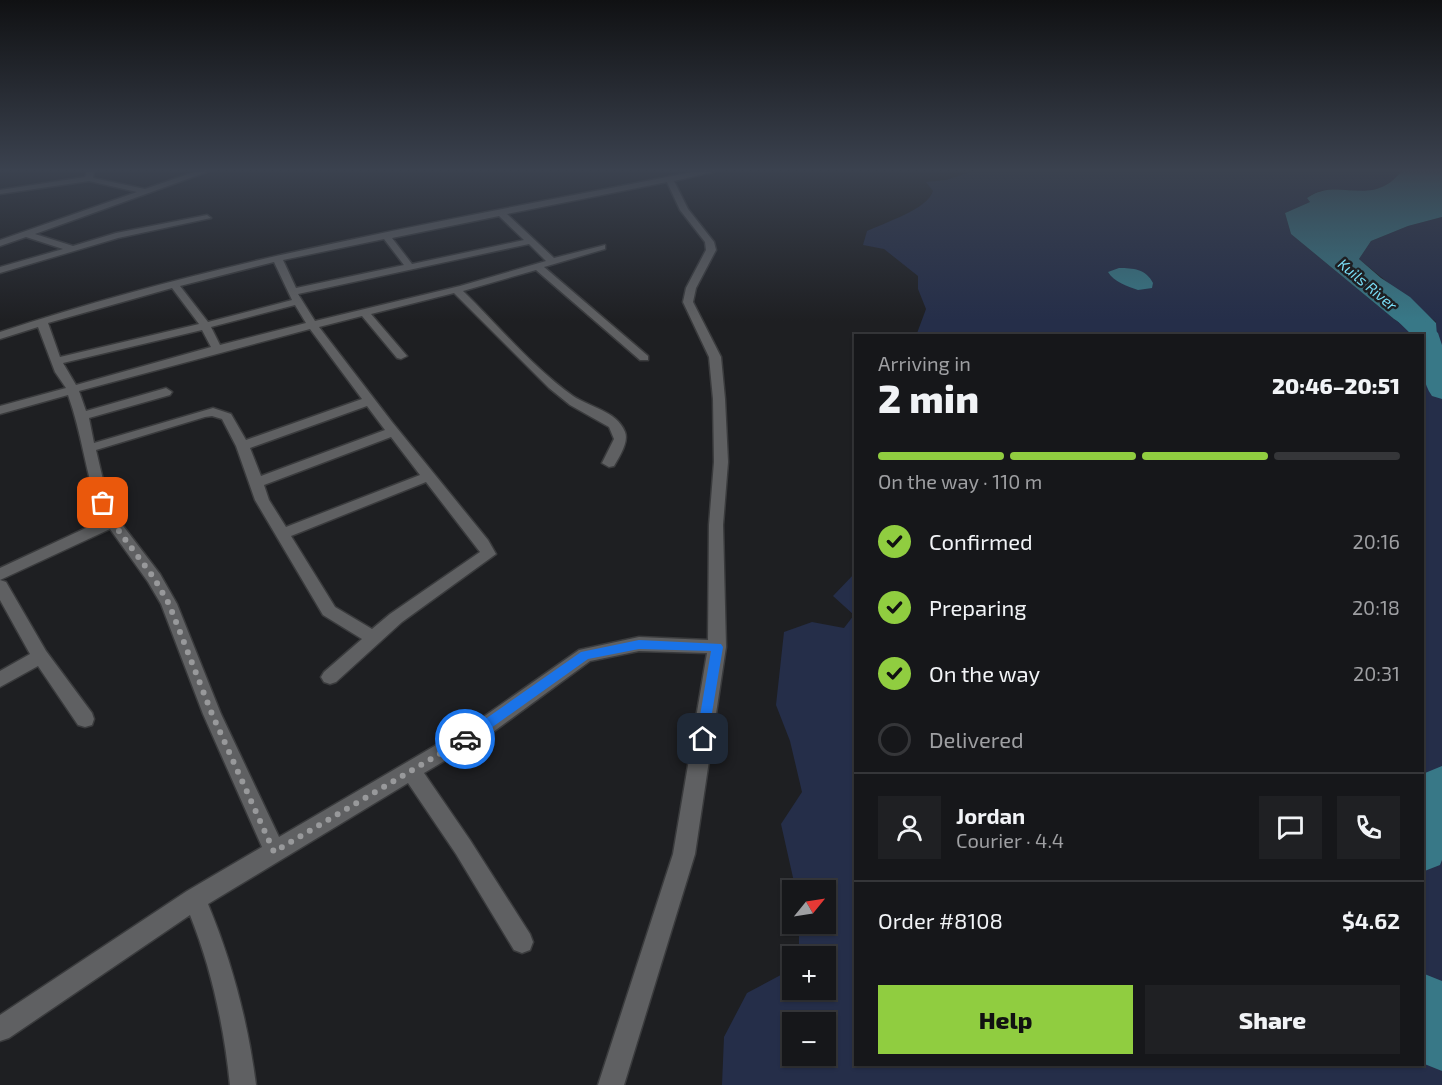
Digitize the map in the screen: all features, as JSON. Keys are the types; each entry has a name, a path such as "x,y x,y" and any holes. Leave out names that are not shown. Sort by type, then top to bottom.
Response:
{"street":[{"path":"0,243 68,220"},
{"path":"0,270 127,233 198,220"},
{"path":"0,336 42,322 278,257 464,220"},
{"path":"508,220 552,261"},
{"path":"611,1085 684,854 717,647 716,525 721,462 715,357 688,302 691,288 711,250 709,242 692,220"},
{"path":"27,234 71,248"},
{"path":"386,236 410,267"},
{"path":"57,361 139,343 295,296 410,267 531,241"},
{"path":"0,410 217,349 456,290 602,247"},
{"path":"278,257 311,325 427,477 483,544 488,554 396,618 372,637 330,677"},
{"path":"537,266 577,298 644,358"},
{"path":"174,285 204,324 217,349"},
{"path":"456,290 568,398 605,418 616,428 620,439 609,463"},
{"path":"364,312 400,356"},
{"path":"42,322 82,416 97,484 112,522 154,578 169,604 212,714 274,852"},
{"path":"82,416 166,392"},
{"path":"243,446 369,401"},
{"path":"90,448 213,412 227,417 243,446 262,500 329,611 372,637"},
{"path":"256,483 392,432"},
{"path":"283,534 427,477"},
{"path":"0,574 112,522"},
{"path":"0,586 40,656 85,718"},
{"path":"0,1029 195,899 486,726 585,655 639,644 717,647"},
{"path":"0,680 40,656"},
{"path":"412,772 463,847 522,942"},
{"path":"195,899 212,939 225,982 241,1062 243,1085"}],"shaded area":[{"path":"895,220 1287,220 1291,234 1394,319 1417,334 917,334 926,309 918,289 918,276 884,249 863,245 867,231"},
{"path":"1432,220 1442,220 1442,1085 722,1085 724,1037 747,993 782,974 782,1000 836,1000 836,946 799,946 799,934 836,934 836,880 794,880 781,824 802,792 790,741 776,705 784,632 812,622 844,628 854,615 854,1066 1424,1066 1424,335 1436,336 1436,322 1359,259 1371,241 1408,226"},
{"path":"854,574 854,615 833,596"}],"water":[{"path":"1287,220 1432,220 1408,226 1371,241 1359,259 1381,278 1410,297 1436,323 1437,336 1417,334 1394,319 1291,234"},
{"path":"1119,268 1143,272 1153,283 1152,288 1138,290 1117,281 1108,272"}],"waterway":[{"name":"Kuils River","path":"1391,303 1425,333 1442,390"},
{"name":"Kuils River","path":"1424,842 1442,788"},
{"name":"Kuils River","path":"1424,1006 1442,1041"}],"way so far":[{"path":"103,503 110,519 154,578 169,604 212,714 274,852 465,739"}],"route":[{"path":"465,739 585,655 639,644 717,647 703,739"}]}
